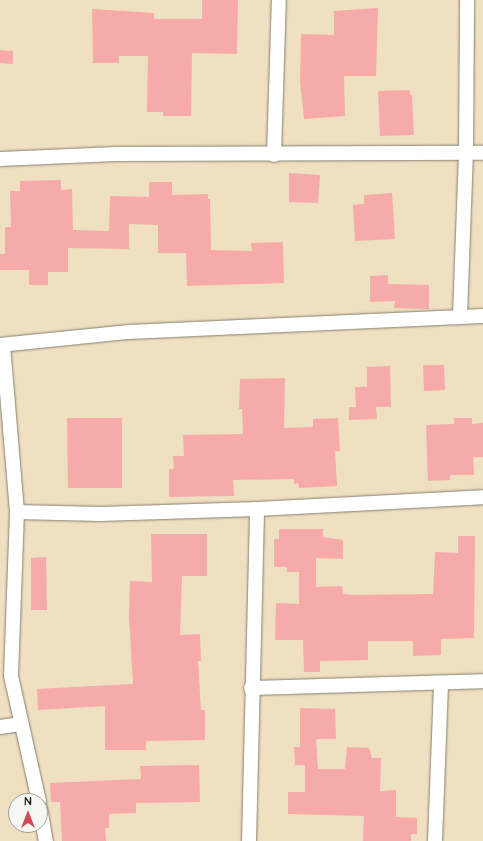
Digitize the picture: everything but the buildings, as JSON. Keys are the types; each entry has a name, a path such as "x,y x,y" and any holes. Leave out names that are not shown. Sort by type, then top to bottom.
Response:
{"street":[{"path":"274,155 278,0"},
{"path":"460,316 466,153 467,0"},
{"path":"0,159 116,154 274,155 483,153"},
{"path":"37,793 11,676 17,512 2,345 130,332 483,316"},
{"path":"17,512 100,514 257,510 483,497"},
{"path":"249,841 251,688 257,510"},
{"path":"251,688 483,681"},
{"path":"435,841 441,683"},
{"path":"0,727 22,724"}]}
